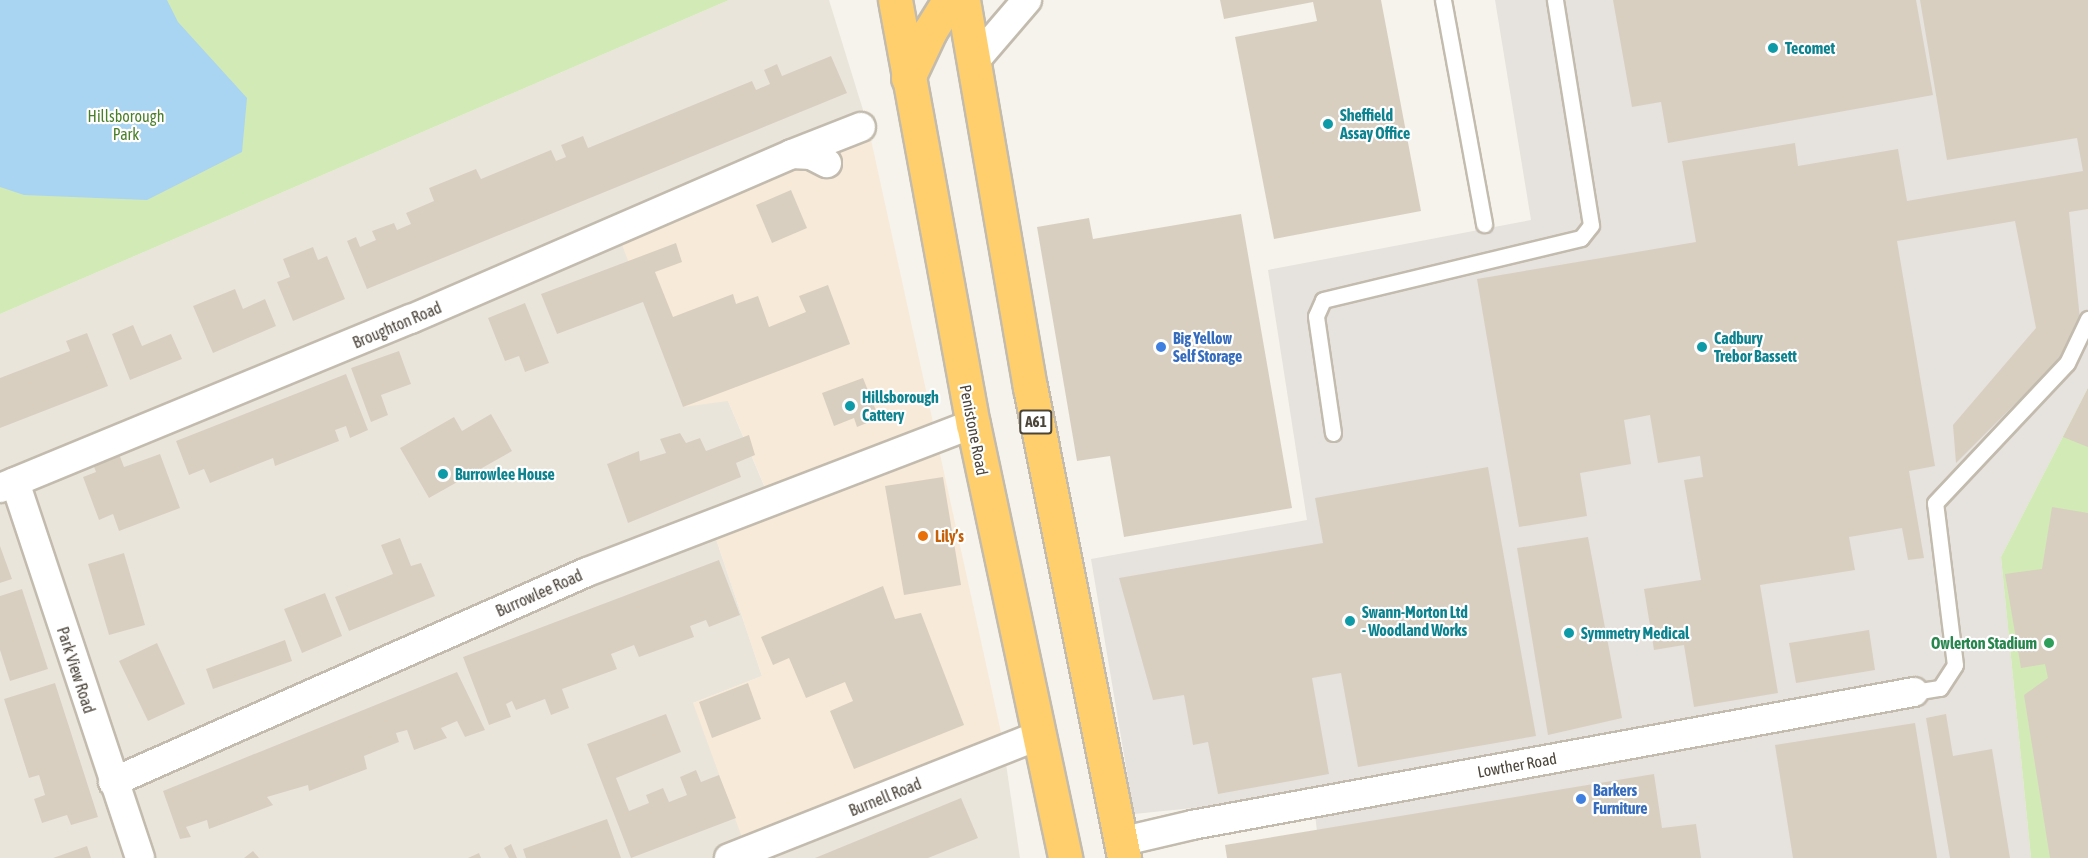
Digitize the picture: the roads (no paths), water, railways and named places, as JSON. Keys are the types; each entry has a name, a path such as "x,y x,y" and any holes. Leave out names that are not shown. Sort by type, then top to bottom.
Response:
{"highway":[{"name":"Penistone Road","path":"895,0 973,424 1015,635 1040,735 1065,858"},
{"path":"908,78 930,31 949,0"},
{"name":"A61","path":"963,0 1030,387 1094,694 1122,850"}],"street":[{"path":"973,63 1027,0"},
{"name":"Broughton Road","path":"8,485 411,320 792,154 861,127"},
{"path":"792,154 811,155 827,163"},
{"name":"Burrowlee Road","path":"113,782 587,572 973,424"},
{"name":"Park View Road","path":"8,485 140,858"},
{"name":"Lowther Road","path":"1122,850 1192,825 1914,692"},
{"name":"Burnell Road","path":"729,858 1040,735"}],"lane":[{"path":"1443,0 1484,224"},
{"path":"1333,433 1316,316 1323,300 1581,238 1591,225 1555,0"},
{"path":"1914,692 1940,688 1955,665 1935,503 2067,363 2088,319"}],"water":[{"path":"0,0 167,0 178,22 247,98 242,152 147,200 24,195 0,187"}],"place":[{"name":"Tecomet","path":"1773,48"},
{"name":"Sheffield Assay Office","path":"1328,124"},
{"name":"Big Yellow Self Storage","path":"1161,347"},
{"name":"Cadbury Trebor Bassett","path":"1702,347"},
{"name":"Hillsborough Cattery","path":"850,406"},
{"name":"Burrowlee House","path":"443,474"},
{"name":"Lily’s","path":"923,536"},
{"name":"Swann-Morton Ltd - Woodland Works","path":"1350,621"},
{"name":"Symmetry Medical","path":"1569,633"},
{"name":"Owlerton Stadium","path":"2049,643"},
{"name":"Barkers Furniture","path":"1581,799"}],"park label":[{"name":"Hillsborough Park","path":"126,125"}]}
